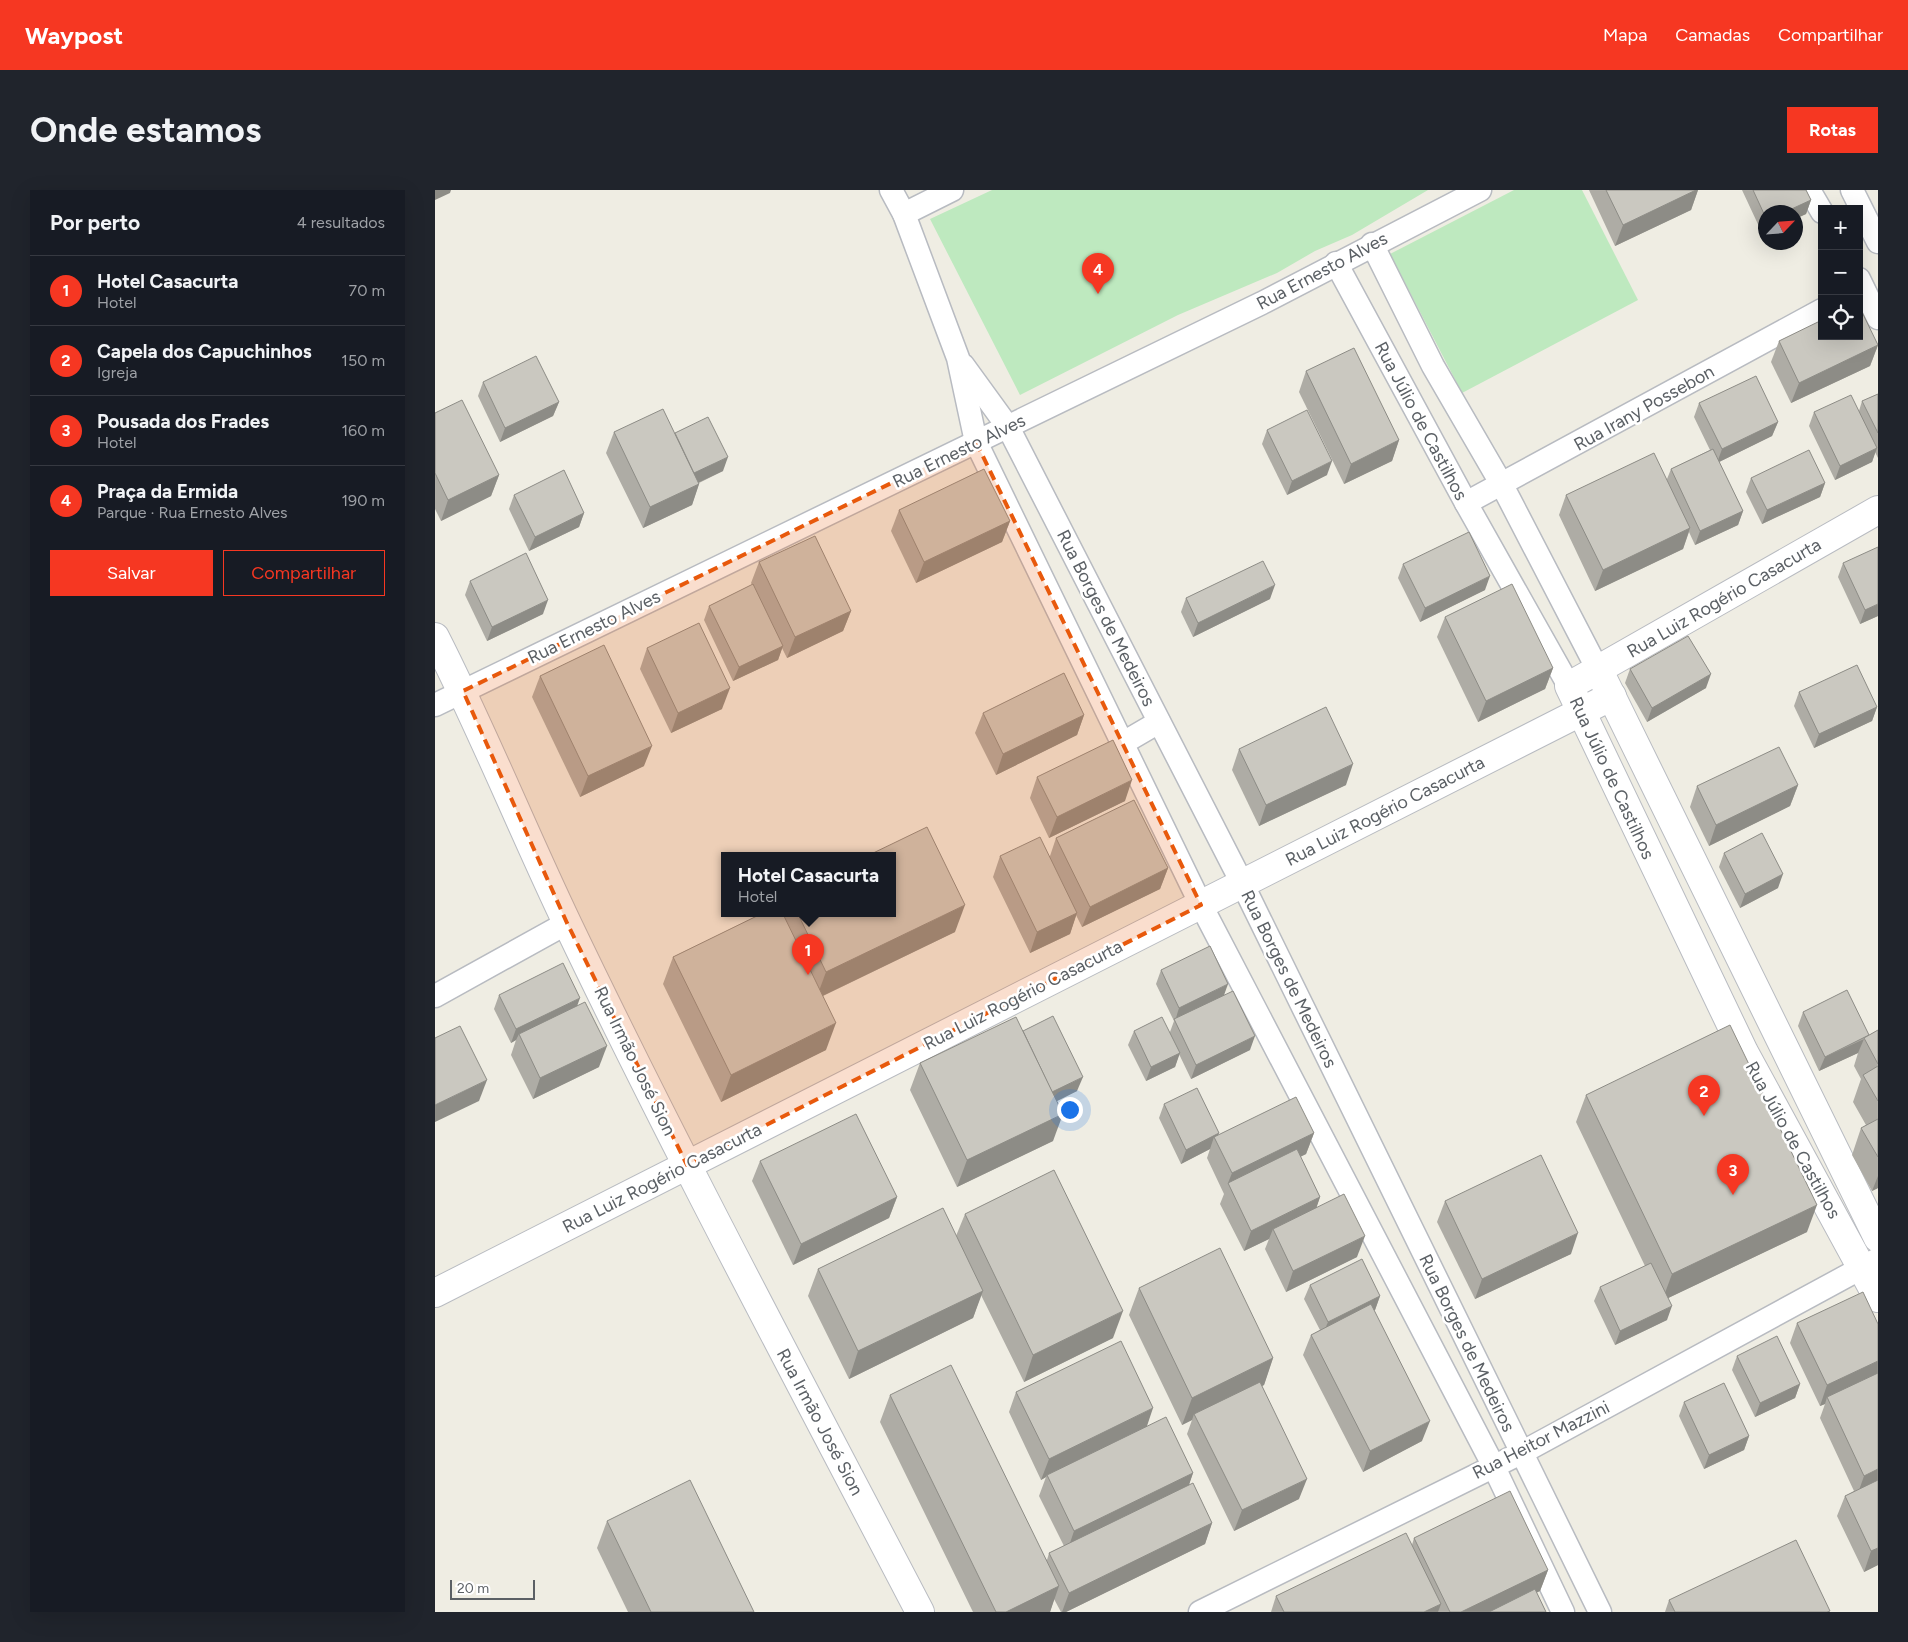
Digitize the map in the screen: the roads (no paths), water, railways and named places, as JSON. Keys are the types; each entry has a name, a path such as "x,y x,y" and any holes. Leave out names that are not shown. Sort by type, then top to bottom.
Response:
{"street":[{"name":"Rua Borges de Medeiros","path":"891,190 904,214 958,358 976,442 1201,904 1493,1465 1563,1612"},
{"path":"904,214 952,190"},
{"name":"Rua Ernesto Alves","path":"435,704 1262,303 1372,244 1480,190"},
{"path":"1809,190 1818,205"},
{"path":"1852,190 1878,242"},
{"name":"Rua Júlio de Castilhos","path":"1372,244 1433,366 1502,485 1612,696 1875,1225"},
{"name":"Rua Júlio de Castilhos","path":"1336,263 1466,504 1569,686 1744,1052 1844,1234 1870,1264 1878,1298"},
{"path":"1865,283 1878,318"},
{"name":"Rua Irany Possebon","path":"1466,504 1818,312"},
{"name":"Rua Borges de Medeiros","path":"958,358 1008,427 1242,884 1600,1612"},
{"name":"Rua Luiz Rogério Casacurta","path":"1569,686 1878,510"},
{"name":"Rua Irmão José Sion","path":"435,636 463,691 567,923 687,1166 920,1612"},
{"name":"Rua Luiz Rogério Casacurta","path":"435,1293 1612,696"},
{"path":"1123,744 1159,722"},
{"path":"435,996 567,923"},
{"path":"1844,1234 1875,1225"},
{"name":"Rua Heitor Mazzini","path":"1215,1609 1493,1465 1521,1453 1870,1264"}],"place":[{"name":"Praça da Ermida","path":"1098,294"},
{"name":"Hotel Casacurta","path":"808,975"},
{"name":"Capela dos Capuchinhos","path":"1704,1116"},
{"name":"Pousada dos Frades","path":"1733,1195"}]}
